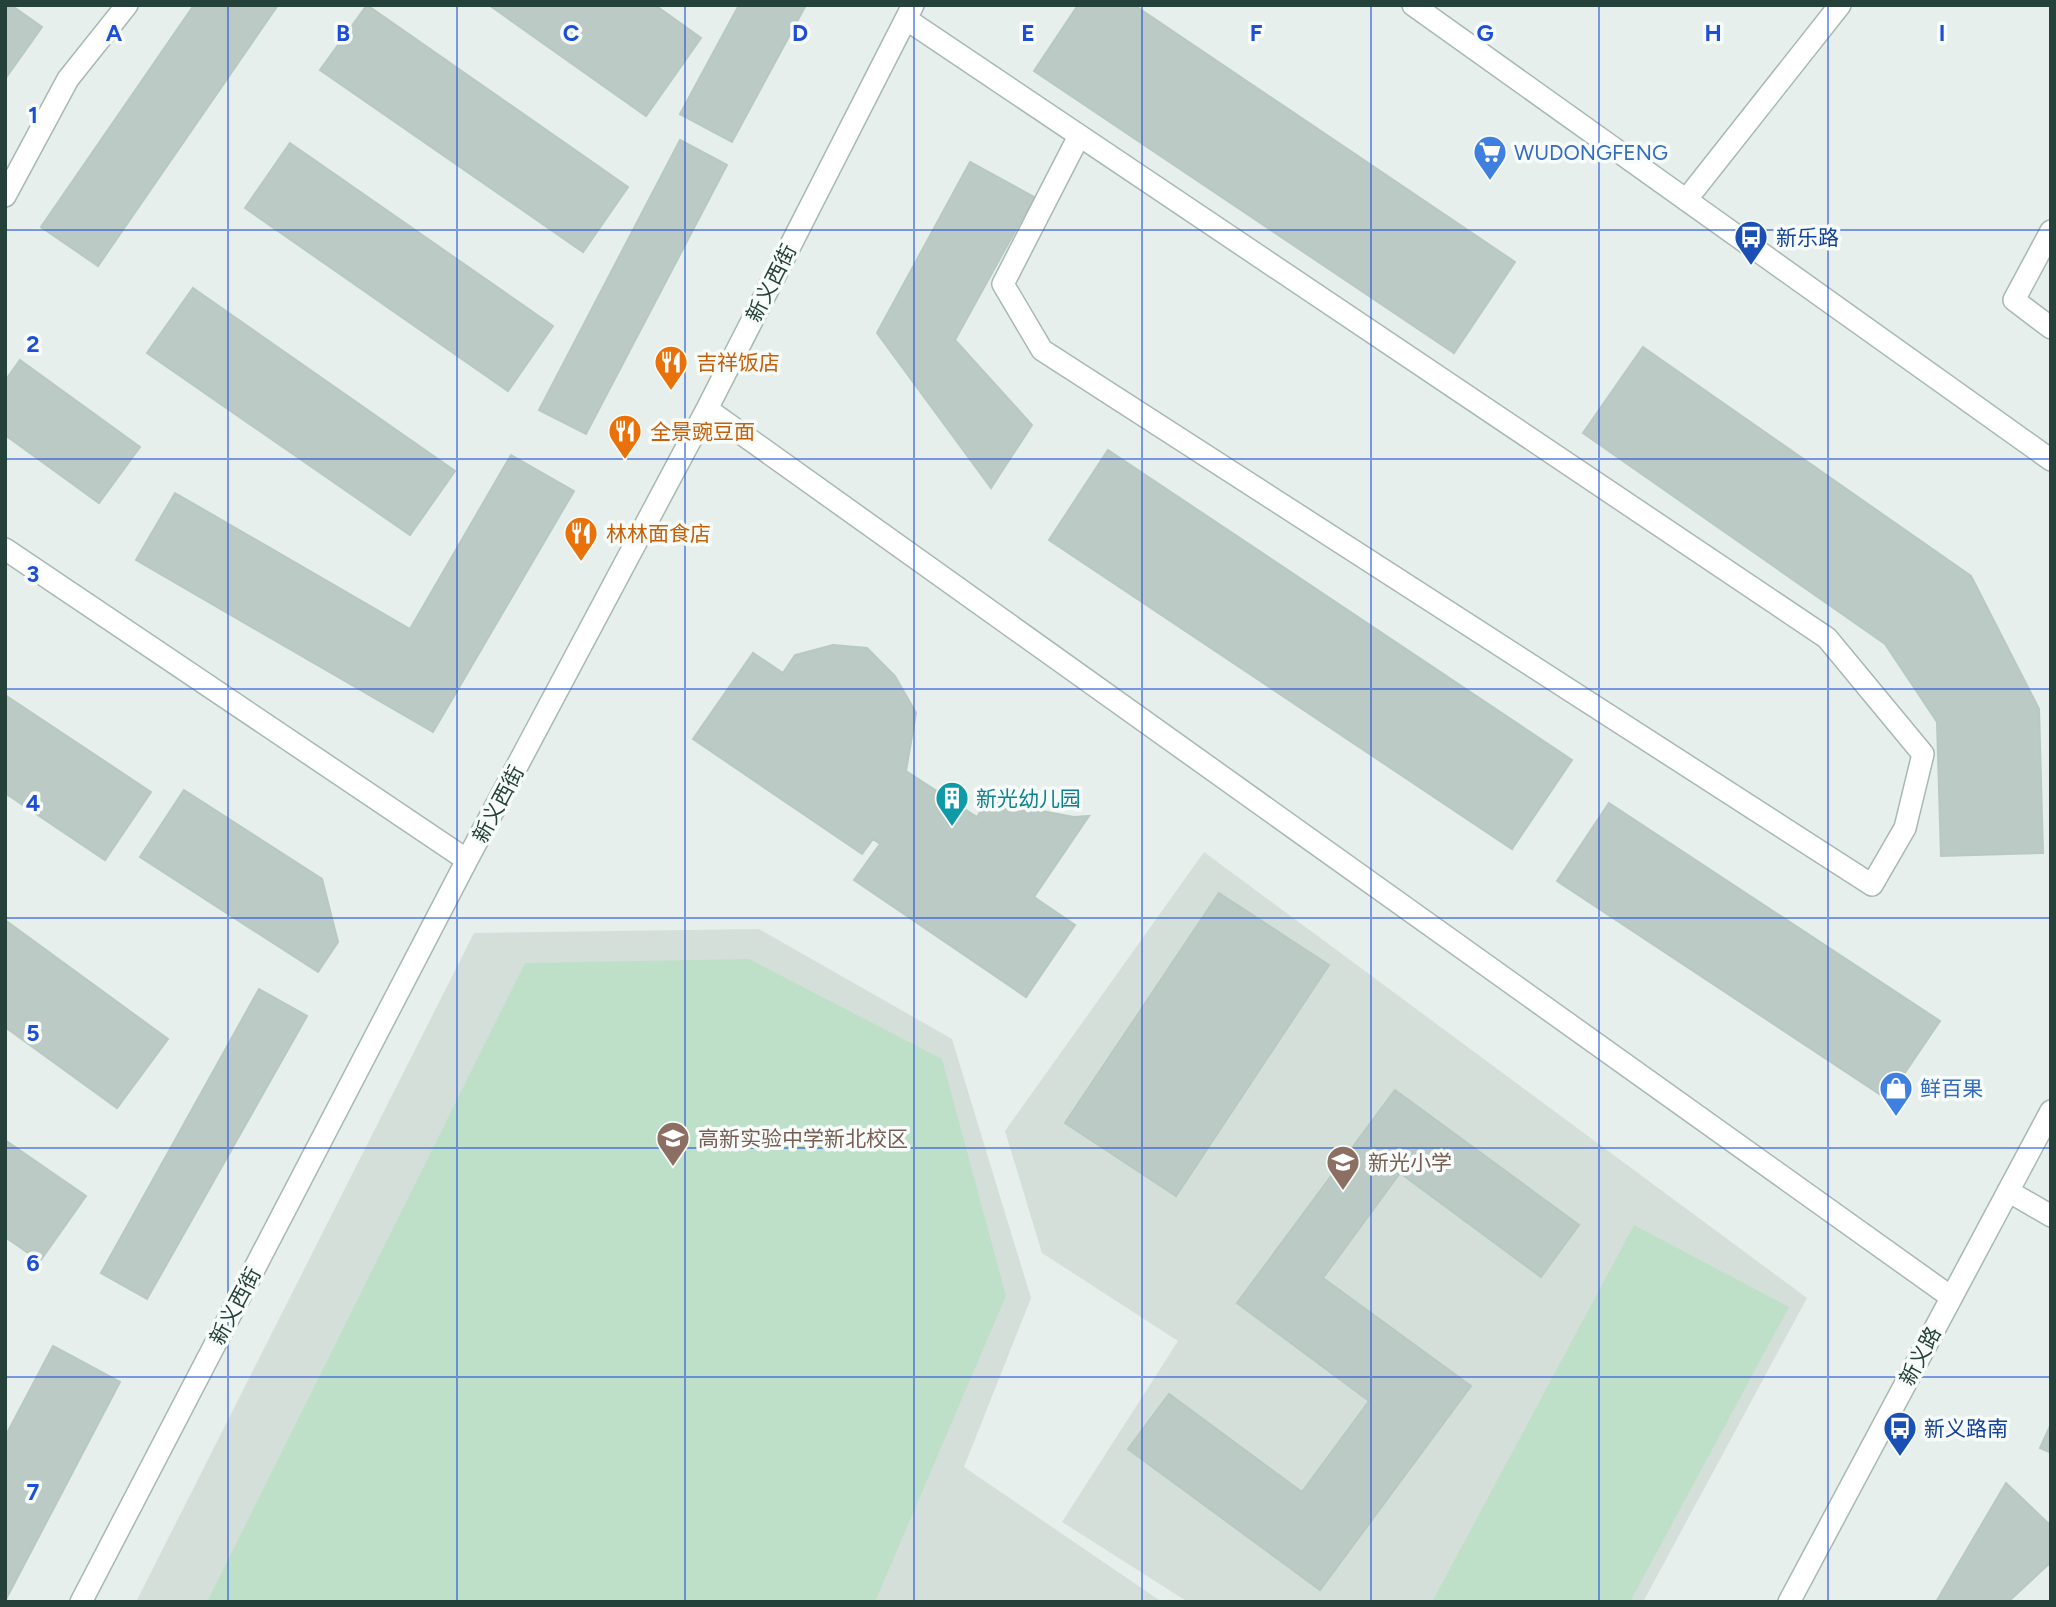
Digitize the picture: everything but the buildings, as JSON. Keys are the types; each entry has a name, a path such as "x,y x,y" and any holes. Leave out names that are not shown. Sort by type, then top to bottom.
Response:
{"street":[{"path":"5,196 68,79 127,5"},
{"path":"1413,5 2051,460"},
{"path":"1686,200 1840,5"},
{"path":"909,12 1079,136 1827,638 1923,754 1905,828 1872,885 1042,350 1003,284 1079,136"},
{"name":"新义西街","path":"81,1602 467,860 708,409 909,12"},
{"path":"2051,231 2014,300 2051,328"},
{"path":"708,409 1951,1297"},
{"path":"5,549 467,860"},
{"name":"新义路","path":"1789,1602 2051,1111"},
{"path":"2008,1191 2051,1216"}],"shaded area":[{"name":"新光小学","path":"1204,852 1807,1298 1643,1602 1188,1602 1062,1522 1178,1341 1042,1253 1005,1131"},
{"name":"高新实验中学新北校区","path":"759,929 952,1039 1031,1298 964,1467 1162,1602 136,1602 474,933"}],"green space":[{"name":"高新实验中学新北校区","path":"749,959 942,1059 1006,1296 875,1602 207,1602 525,963"},
{"path":"1634,1225 1789,1307 1630,1602 1432,1602"}],"place":[{"name":"WUDONGFENG","path":"1490,182"},
{"name":"新乐路","path":"1751,267"},
{"name":"吉祥饭店","path":"671,392"},
{"name":"全景豌豆面","path":"625,461"},
{"name":"林林面食店","path":"581,563"},
{"name":"新光幼儿园","path":"952,828"},
{"name":"鲜百果","path":"1896,1118"},
{"name":"高新实验中学新北校区","path":"673,1168"},
{"name":"新光小学","path":"1343,1192"},
{"name":"新义路南","path":"1900,1458"}]}
